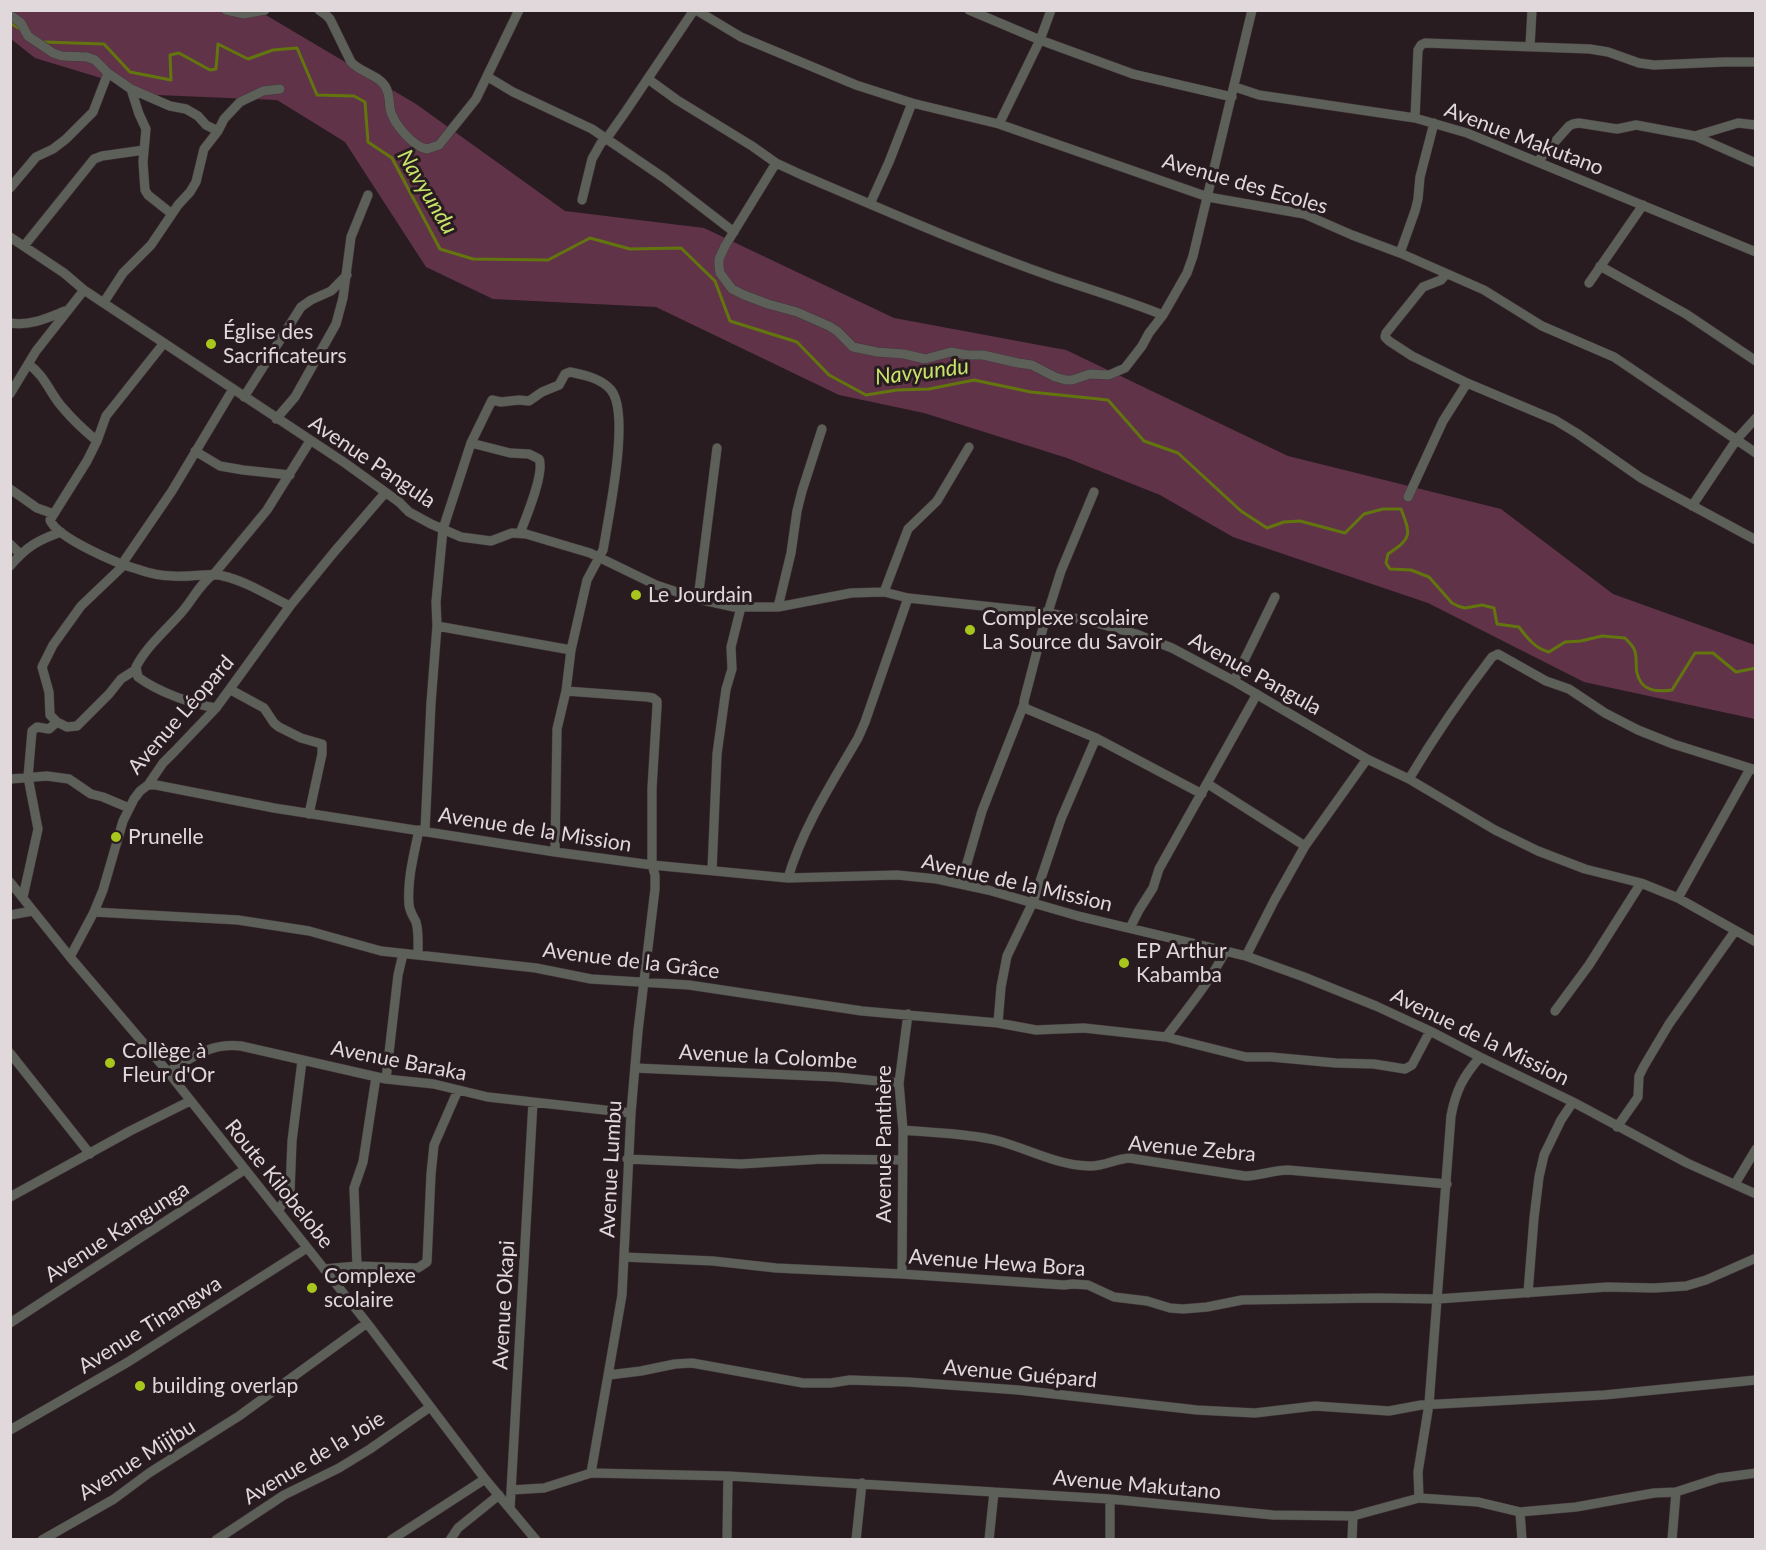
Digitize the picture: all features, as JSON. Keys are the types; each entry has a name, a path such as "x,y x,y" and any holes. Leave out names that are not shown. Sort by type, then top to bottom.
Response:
{"street":[{"path":"226,10 244,14 266,10"},
{"path":"319,10 330,19 346,55 355,66 377,78 386,88 392,115 401,129 420,148 431,149 439,145 468,111 482,90 519,10"},
{"path":"582,200 592,159 601,143 607,138 695,10"},
{"name":"Avenue des Ecoles","path":"695,10 741,38 856,85 912,103 999,124 1208,197 1304,214 1400,253 1484,290 1542,326 1614,357 1755,453"},
{"name":"Avenue Makutano","path":"969,10 1040,40 1133,74 1233,92 1415,118 1434,123 1486,140 1755,252"},
{"path":"999,124 1040,40 1051,10"},
{"path":"776,163 719,259 720,273 732,289 829,326 853,347 864,350 904,354 925,359 951,352 983,355 1032,365 1055,377 1072,380 1090,374 1109,375 1125,368 1142,346 1187,273 1208,197 1252,10"},
{"path":"1530,46 1532,10"},
{"path":"10,15 21,23 28,36 53,53 95,60 108,73 131,89 170,106 186,110 218,131"},
{"path":"1415,118 1418,50 1425,43 1590,49 1654,65 1755,62"},
{"path":"10,189 36,157 53,149 81,126 93,112 108,73"},
{"path":"488,77 513,92 607,138 664,177 734,232"},
{"path":"648,79 776,163 1014,262 1127,300 1163,315"},
{"path":"131,89 146,129 143,162 145,190 172,214"},
{"path":"104,302 123,273 151,245 190,192 196,182 204,149 224,119 240,102 263,91 280,89"},
{"path":"870,204 912,103"},
{"path":"1400,253 1415,211 1420,177 1434,123"},
{"path":"1695,136 1738,123 1755,125"},
{"path":"1538,161 1574,124 1617,129 1636,125 1695,136 1755,163"},
{"path":"15,243 94,159 144,150"},
{"path":"276,418 295,397 336,324 347,275 351,237 368,195"},
{"path":"1589,283 1643,205"},
{"name":"Avenue Pangula","path":"15,243 345,464 416,516 461,537 487,541 512,533 520,533 590,553 639,578 698,599 741,607 778,607 838,595 884,592 908,598 1049,613 1136,634 1172,648 1234,681 1367,759 1409,779 1495,830 1538,851 1585,869 1641,883 1678,898 1755,942"},
{"path":"1600,266 1686,314 1755,361"},
{"path":"1446,274 1441,280 1424,287 1388,332 1385,337 1389,341 1412,356 1467,383 1555,420 1641,478 1755,540"},
{"path":"244,397 301,308 311,300 331,291 347,275"},
{"path":"10,394 36,351 84,290"},
{"path":"10,323 23,325 36,323 68,310"},
{"path":"164,343 106,416 97,441 50,520 70,539 123,565 171,576 214,574 236,580 290,606"},
{"path":"28,364 41,374 53,396 63,408 97,441"},
{"path":"418,955 418,932 409,903 412,871 422,831 437,626 436,602 443,529 471,443 492,400 529,401 542,392 559,386 565,374 570,372 606,384 613,392 618,406 620,427 603,550 587,580 571,650 566,691 557,729 555,852"},
{"path":"1408,497 1443,421 1467,383"},
{"path":"135,670 120,678 109,694 80,724 73,728 57,722 50,714 49,692 42,667 53,645 81,606 123,565 172,491 233,389"},
{"path":"1692,506 1737,439 1755,418"},
{"path":"778,607 800,501 822,429"},
{"path":"216,708 203,706 149,685 138,677 135,670 137,664 267,510 310,441"},
{"path":"471,443 539,459 541,466 537,482 520,533"},
{"path":"884,592 908,529 937,501 969,447"},
{"path":"698,599 717,448"},
{"path":"195,451 220,466 290,475"},
{"path":"10,489 37,508 54,514"},
{"path":"961,884 982,811 1024,704 1043,628 1061,571 1094,492"},
{"name":"Avenue Léopard","path":"70,957 94,912 103,890 123,821 140,791 148,785 163,763 231,690 290,606 385,493"},
{"path":"10,566 20,554 37,541 61,532"},
{"path":"10,544 20,554"},
{"path":"1234,681 1275,597"},
{"path":"788,878 803,836 865,722 908,598"},
{"path":"712,870 717,753 726,689 732,669 731,647 741,607"},
{"path":"437,626 571,650"},
{"path":"1409,779 1454,709 1492,657 1498,654 1546,681 1569,689 1605,713 1638,730 1672,744 1753,770 1678,898"},
{"path":"231,690 264,708 279,727 301,738 322,744 322,754 309,814"},
{"name":"Avenue Lumbu","path":"566,691 647,697 657,701 652,788 652,865 655,889 627,1159 622,1295 591,1473"},
{"path":"1130,928 1153,888 1159,869 1257,694"},
{"path":"1024,704 1026,708 1096,738 1202,794"},
{"path":"23,897 38,829 28,777 33,729 37,727 49,729 57,722"},
{"path":"998,1023 1001,987 1007,956 1033,902 1061,819 1096,738"},
{"path":"1246,956 1305,846 1367,759"},
{"path":"10,778 47,776 69,779 91,794 129,808"},
{"path":"1208,784 1305,846"},
{"name":"Avenue de la Mission","path":"148,785 309,814 652,865 788,878 897,874 961,884 1078,916 1246,956 1304,977 1430,1030 1687,1163 1755,1194"},
{"name":"Route Kilobelobe","path":"10,882 70,957 168,1072 367,1323 486,1479 536,1539"},
{"path":"1555,1011 1589,965 1641,883"},
{"path":"10,915 33,911"},
{"name":"Avenue de la Grâce","path":"94,912 237,920 309,931 381,951 536,968 591,979 689,985 862,1011 998,1023 1036,1030 1084,1028 1166,1036 1246,1057 1374,1064 1403,1069 1412,1065 1430,1030"},
{"path":"1617,1127 1638,1097 1639,1076 1644,1066 1670,1024 1735,931"},
{"path":"1166,1036 1202,991 1225,951"},
{"path":"386,1079 398,975 403,954"},
{"name":"Avenue Panthère","path":"902,1274 903,1130 899,1083 908,1014"},
{"name":"Avenue Baraka","path":"168,1072 202,1052 220,1046 241,1046 376,1077 434,1084 488,1097 631,1113"},
{"path":"10,1053 90,1154"},
{"path":"1419,1498 1418,1472 1429,1404 1454,1097 1467,1073 1480,1057"},
{"path":"278,1211 290,1192 292,1141 303,1061"},
{"name":"Avenue la Colombe","path":"635,1068 836,1077 899,1083"},
{"path":"357,1266 354,1188 363,1162 376,1077"},
{"path":"324,1269 357,1266 418,1268 427,1262 430,1174 434,1145 459,1090"},
{"path":"10,1197 190,1101"},
{"name":"Avenue Okapi","path":"510,1509 533,1102"},
{"path":"1528,1293 1534,1218 1544,1155 1561,1120 1573,1102"},
{"name":"Avenue Zebra","path":"903,1130 995,1140 1051,1159 1079,1165 1100,1165 1129,1158 1245,1176 1287,1170 1447,1184"},
{"path":"1736,1184 1755,1149"},
{"path":"627,1159 741,1164 822,1159 902,1160"},
{"name":"Avenue Kangunga","path":"10,1323 244,1170"},
{"name":"Avenue Tinangwa","path":"10,1430 128,1362 307,1248"},
{"name":"Avenue Hewa Bora","path":"624,1257 713,1261 776,1268 1064,1285 1080,1284 1096,1288 1114,1297 1183,1309 1242,1300 1437,1299 1607,1287 1686,1286 1706,1281 1755,1258"},
{"name":"Avenue Mijibu","path":"42,1539 114,1499 149,1473 239,1416 367,1323"},
{"name":"Avenue Guépard","path":"609,1375 633,1373 685,1362 803,1383 850,1380 908,1382 1018,1390 1197,1410 1255,1413 1315,1406 1389,1411 1429,1404 1604,1395 1755,1380"},
{"name":"Avenue de la Joie","path":"216,1539 284,1495 339,1468 370,1449 430,1407"},
{"name":"Avenue Makutano","path":"511,1490 543,1488 591,1473 728,1476 1110,1499 1274,1515 1353,1516 1419,1498 1478,1502 1520,1512 1576,1507 1654,1493 1676,1492 1719,1478 1755,1473"},
{"path":"727,1539 728,1476"},
{"path":"392,1539 486,1479"},
{"path":"856,1539 862,1483"},
{"path":"989,1539 994,1492"},
{"path":"1672,1539 1676,1492"},
{"path":"450,1539 458,1528 499,1495"},
{"path":"1110,1499 1110,1539"},
{"path":"1520,1512 1522,1539"},
{"path":"1352,1539 1353,1516"}],"shaded area":[{"path":"10,11 259,11 416,104 565,211 704,228 894,318 1066,350 1288,456 1501,509 1613,594 1755,645 1755,719 1584,682 1428,603 1233,537 1160,495 1067,458 924,413 839,395 656,307 493,299 426,267 345,142 277,100 157,95 35,58 11,39"}],"waterway":[{"name":"Navyundu","path":"10,23 22,30"},
{"name":"Navyundu","path":"43,42 104,44 130,72 171,80 170,55 179,53 210,70 216,69 218,44 248,59 273,50 297,48 317,95 354,96 365,102 368,142 392,158 440,249 473,259 548,260 590,238 630,249 681,248 715,281 730,321 797,342 829,375 866,395 897,390 929,389 974,380 1031,392 1108,400 1144,441 1178,453 1241,511 1267,528 1284,522 1300,521 1345,533 1364,514 1383,509 1401,509 1408,530 1402,544 1388,554 1386,563 1390,569 1411,570 1429,577 1452,603 1458,606 1465,608 1482,605 1494,608 1497,624 1519,627 1532,642 1544,651 1549,652 1565,642 1602,636 1625,638 1635,652 1639,679 1646,687 1656,691 1672,690 1695,653 1713,653 1736,672 1756,668"}],"place":[{"name":"Église des Sacrificateurs","path":"211,344"},
{"name":"Le Jourdain","path":"636,595"},
{"name":"Complexe scolaire La Source du Savoir","path":"970,630"},
{"name":"Prunelle","path":"116,837"},
{"name":"EP Arthur Kabamba","path":"1124,963"},
{"name":"Collège à Fleur d'Or","path":"110,1063"},
{"name":"Complexe scolaire","path":"312,1288"},
{"name":"building overlap","path":"140,1386"}]}
